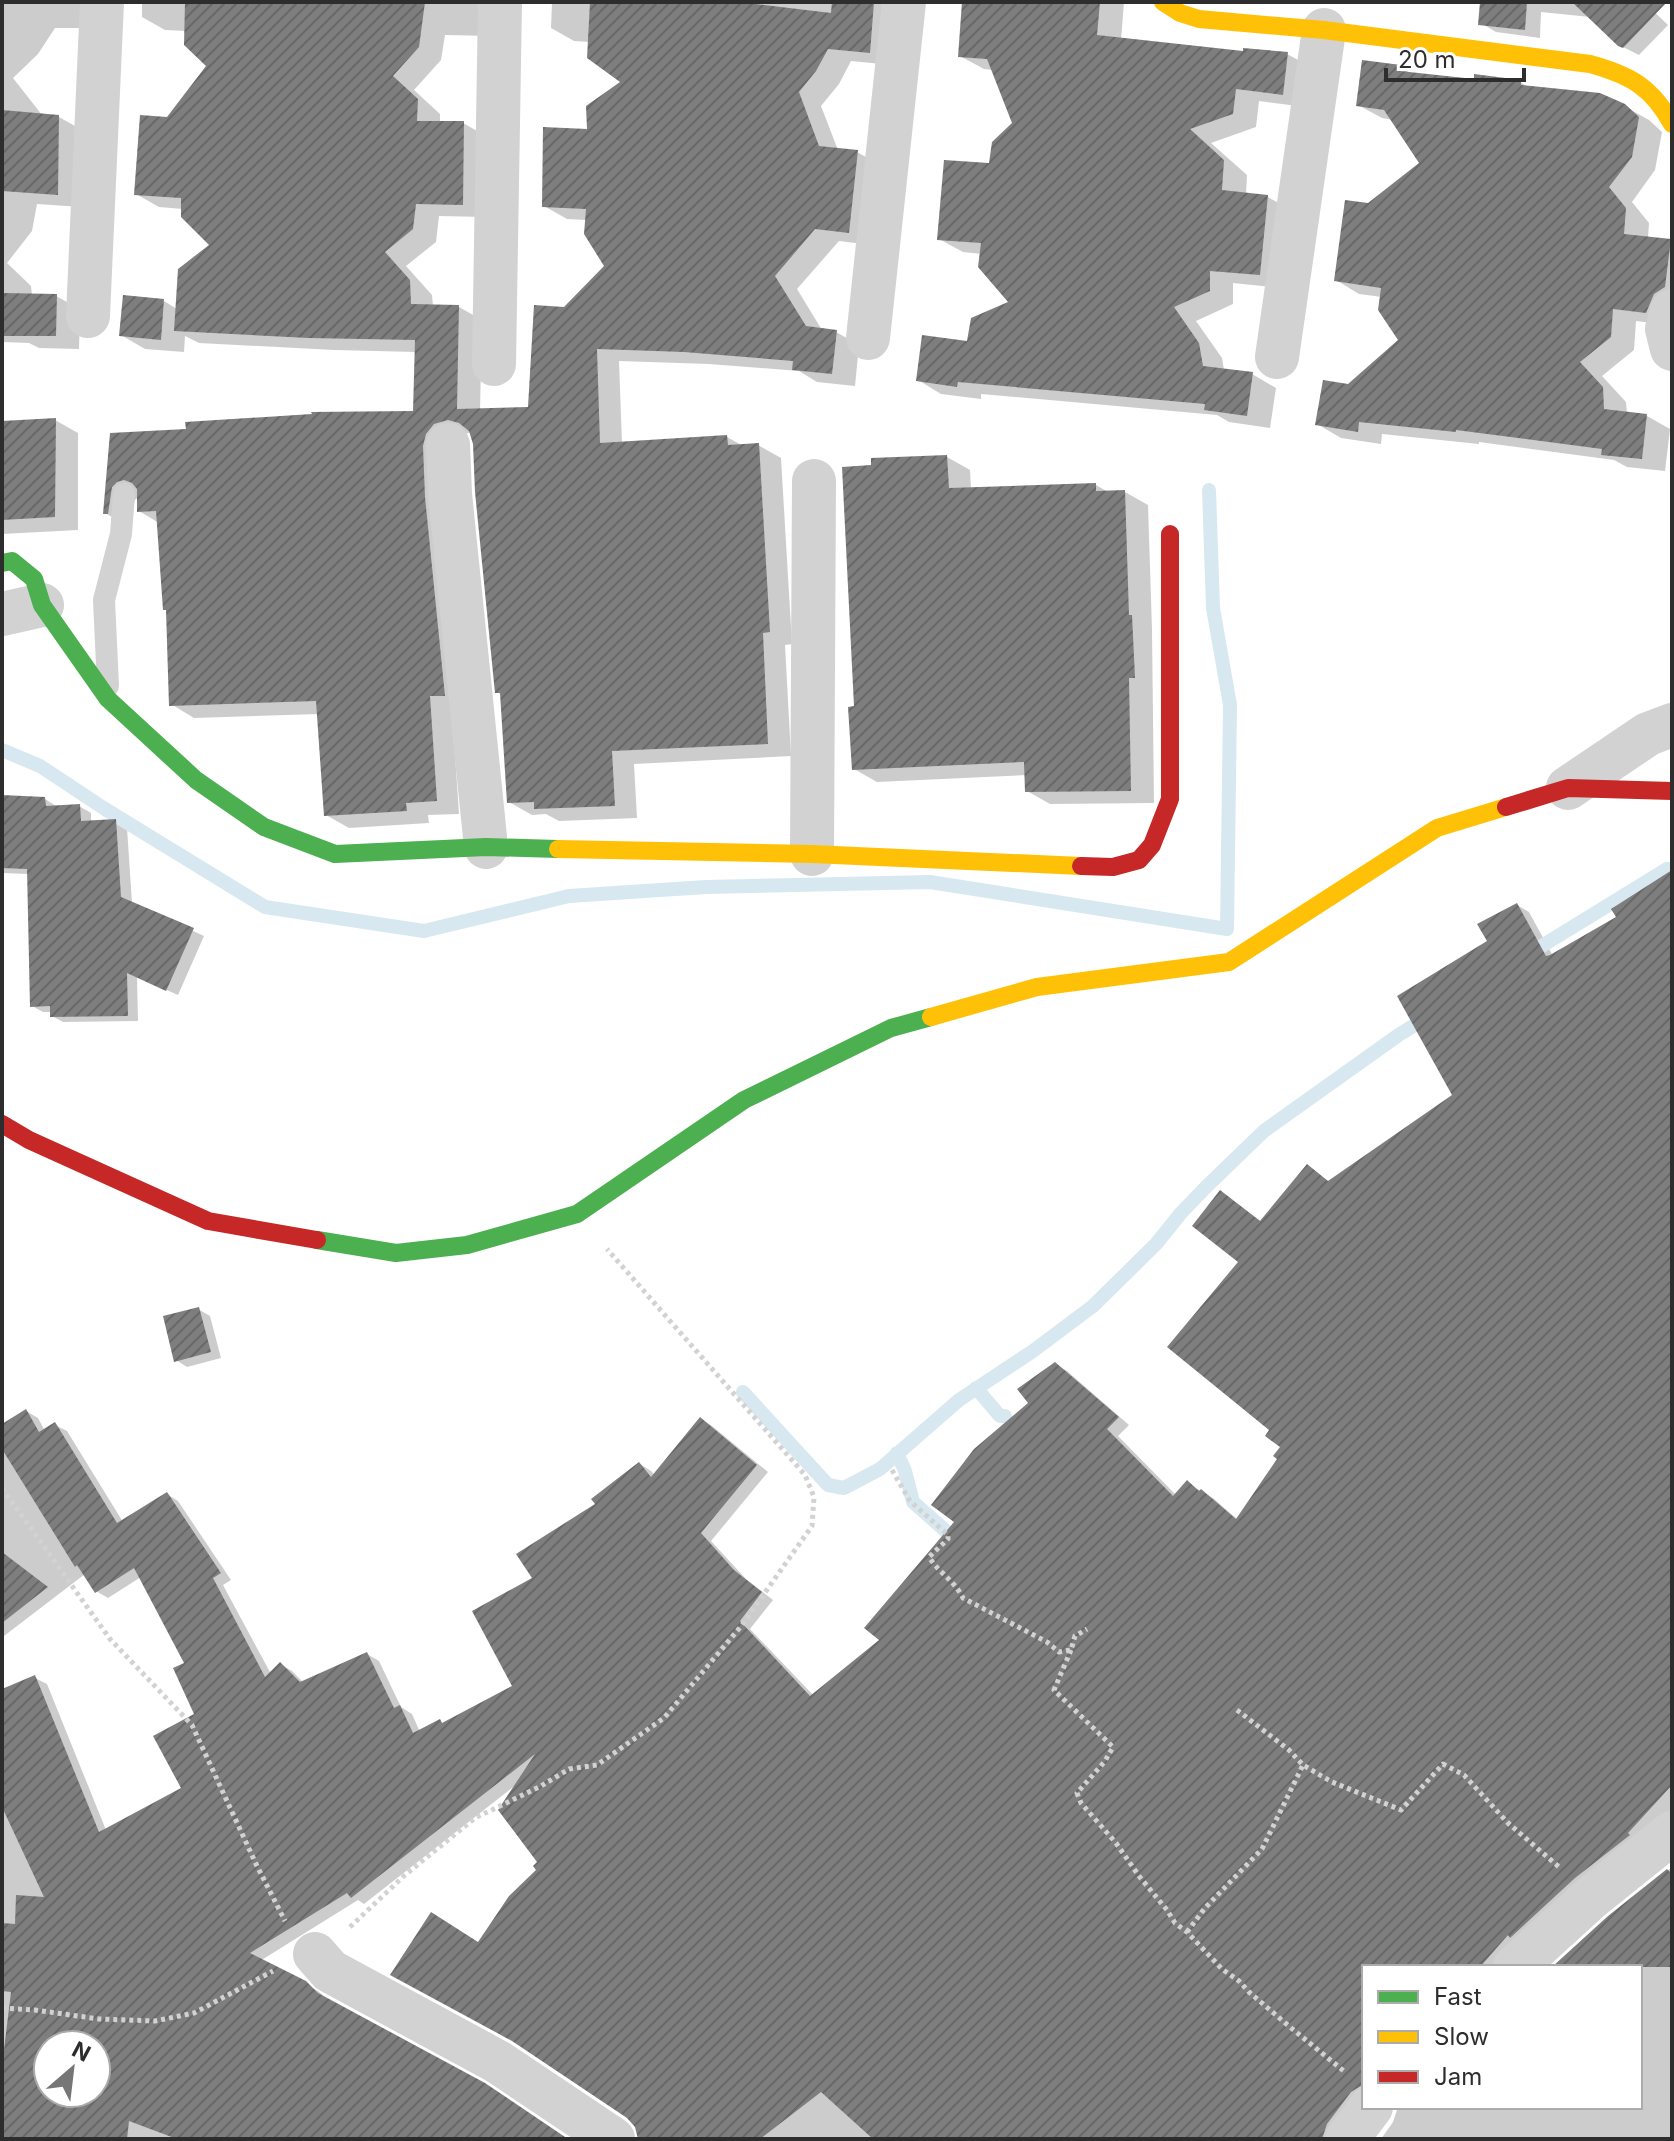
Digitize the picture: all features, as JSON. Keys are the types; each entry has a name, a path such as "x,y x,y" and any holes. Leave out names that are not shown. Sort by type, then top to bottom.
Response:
{"street":[{"path":"88,316 102,2"},
{"path":"494,364 500,2"},
{"path":"868,338 904,2"},
{"path":"1163,2 1183,16 1199,19 1324,30 1590,64 1618,71 1644,86 1664,107 1672,124"},
{"path":"1277,357 1324,30"},
{"path":"1672,311 1667,329 1672,349"},
{"path":"448,445 450,494 486,847"},
{"path":"812,854 814,481"},
{"path":"2,563 12,561 34,579 22,609 108,699 196,780 264,827 335,854 486,847 812,854 1113,867 1139,860 1152,845 1170,799 1170,534"},
{"path":"2,1124 29,1140 208,1221 396,1253 467,1245 577,1214 744,1100 891,1028 1037,987 1229,962 1437,828 1568,788 1648,734 1672,725"},
{"path":"1568,788 1672,791"},
{"path":"1517,1965 1592,1897 1672,1833"},
{"path":"315,1954 330,1971 498,2062 613,2139"},
{"path":"1347,2139 1361,2092"}],"lane":[{"path":"108,699 104,600 121,534 124,494"}],"path":[{"path":"2,2008 99,2019 155,2021 194,2013 292,1961 315,1954 334,1942 405,1875 475,1818 569,1769 597,1765 664,1718 742,1625 812,1526 814,1497 805,1475 577,1214"},
{"path":"892,1470 910,1501 948,1535 948,1539 929,1557 956,1584 963,1598 1047,1642 1059,1652 1071,1650"},
{"path":"2,1488 110,1639 192,1725 287,1925 315,1954"},
{"path":"1087,1629 1075,1636 1054,1690 1113,1747 1077,1793 1081,1803 1116,1843 1175,1923 1222,1969 1361,2092"},
{"path":"1237,1710 1289,1750 1303,1765 1332,1782 1401,1810 1443,1764 1464,1775 1515,1830 1592,1897"},
{"path":"1187,1932 1205,1908 1262,1849 1303,1765"}],"building":[{"path":"185,2 425,2 419,47 393,76 418,99 417,121 464,121 463,205 416,204 413,229 385,252 410,280 411,304 459,305 457,409 528,407 534,305 564,307 604,266 584,234 586,209 542,207 543,127 587,129 586,106 620,82 587,58 590,2 738,2 831,13 832,2 874,2 870,53 828,49 799,92 819,146 858,150 849,233 815,229 775,276 806,326 837,330 832,374 792,370 793,361 597,349 600,443 727,435 728,445 759,443 770,632 763,633 768,744 612,751 615,806 534,809 534,802 507,803 500,693 495,693 473,444 469,431 459,423 448,420 434,424 426,434 423,446 425,497 445,696 430,696 437,801 406,803 407,811 324,816 316,701 169,706 166,610 163,610 156,511 137,512 137,489 124,480 112,487 108,514 103,514 110,433 186,429 185,422 311,412 413,411 415,340 174,331 178,269 209,245 181,217 181,198 134,195 140,115 167,117 206,66 184,45"},
{"path":"962,2 1100,2 1097,35 1243,51 1243,48 1288,52 1283,95 1236,89 1233,114 1190,129 1224,160 1222,190 1268,195 1260,275 1210,271 1210,291 1174,307 1199,343 1203,366 1253,372 1247,416 1204,410 1205,404 958,382 957,387 916,381 922,335 967,341 971,318 1008,302 978,267 981,243 937,240 944,160 989,163 992,142 1012,123 987,59 958,57"},
{"path":"1480,2 1527,2 1525,30 1478,25"},
{"path":"1572,2 1667,2 1623,48"},
{"path":"1362,60 1401,65 1400,71 1474,79 1474,74 1521,80 1521,85 1600,93 1625,104 1639,117 1632,157 1609,187 1626,208 1624,234 1671,239 1665,287 1654,294 1646,313 1613,309 1611,337 1580,362 1603,387 1604,409 1647,414 1642,459 1601,455 1602,449 1456,430 1359,422 1358,432 1315,425 1323,380 1348,384 1398,340 1378,310 1381,288 1334,281 1345,200 1368,203 1419,163 1384,110 1356,106"},
{"path":"2,110 59,115 58,195 2,191"},
{"path":"2,293 57,294 56,336 2,336"},
{"path":"123,295 164,299 161,340 119,336"},
{"path":"56,418 55,517 2,520 2,421"},
{"path":"947,455 949,488 1096,483 1096,491 1125,490 1129,615 1132,615 1135,678 1129,678 1131,791 1025,792 1024,762 852,770 848,707 854,706 842,467 871,465 871,458"},
{"path":"2,795 45,797 46,806 80,804 81,821 116,819 121,897 194,928 166,991 127,973 128,1016 50,1017 50,1006 30,1007 27,869 2,868"},
{"path":"1672,870 1672,1785 1628,1833 1630,1835 1575,1878 1510,1938 1508,1935 1482,1965 1362,1965 1362,2085 1351,2092 1327,2124 1322,2139 873,2139 821,2092 760,2139 638,2139 635,2127 627,2118 512,2041 390,1975 431,1912 478,1942 509,1896 536,1870 533,1866 537,1862 498,1810 535,1754 351,1898 347,1893 250,1953 306,1981 318,1993 485,2083 568,2139 177,2139 129,2121 127,2139 2,2139 2,2066 11,1992 2,1991 2,1923 15,1924 16,1895 44,1897 2,1807 2,1689 35,1675 99,1832 181,1788 153,1736 194,1714 173,1668 184,1663 134,1568 95,1593 77,1565 75,1567 2,1449 2,1424 26,1409 39,1432 55,1422 117,1523 167,1492 221,1573 213,1578 265,1677 280,1662 300,1682 367,1652 394,1708 400,1705 413,1733 440,1719 442,1723 512,1686 472,1611 532,1578 516,1554 595,1504 591,1499 639,1462 651,1477 700,1417 757,1465 701,1533 734,1570 762,1592 740,1621 810,1696 879,1640 864,1628 954,1522 931,1505 974,1449 1028,1403 1017,1389 1055,1362 1119,1417 1107,1429 1173,1496 1187,1480 1236,1519 1277,1459 1273,1456 1280,1447 1265,1436 1269,1430 1167,1347 1238,1262 1192,1226 1220,1190 1260,1221 1307,1164 1328,1181 1452,1095 1397,996 1487,941 1477,924 1517,903 1546,956 1616,917 1611,909"},
{"path":"199,1307 211,1352 174,1362 163,1316"},
{"path":"2,1552 48,1587 2,1623"},
{"path":"1667,1869 1672,1874 1672,1967 1554,1965 1608,1916"}],"waterway":[{"path":"2,750 40,766 265,907 424,931 569,896 706,887 930,882 1227,929 1230,705 1213,608 1209,490"},
{"path":"1527,955 1667,869 1672,869"},
{"path":"743,1392 828,1485 844,1488 880,1469 959,1400 1093,1306 1264,1131 1428,1017"},
{"path":"976,1388 1000,1416 1005,1416"},
{"path":"897,1453 913,1502 947,1532 960,1536"}],"traffic: fast":[{"path":"2,563 12,561 34,579 42,605 108,699 196,780 264,827 335,854 486,847 558,849"},
{"path":"317,1240 396,1253 467,1245 577,1214 744,1100 891,1028 931,1017"}],"traffic: slow":[{"path":"1163,2 1180,13 1199,19 1324,30 1590,64 1638,84 1656,101 1672,124"},
{"path":"931,1017 1037,987 1229,962 1437,828 1506,807"},
{"path":"558,849 812,854 1081,866"}],"traffic: jam":[{"path":"1081,866 1113,867 1139,860 1152,845 1170,799 1170,534"},
{"path":"1506,807 1568,788 1672,791"},
{"path":"2,1124 29,1140 208,1221 317,1240"}]}
